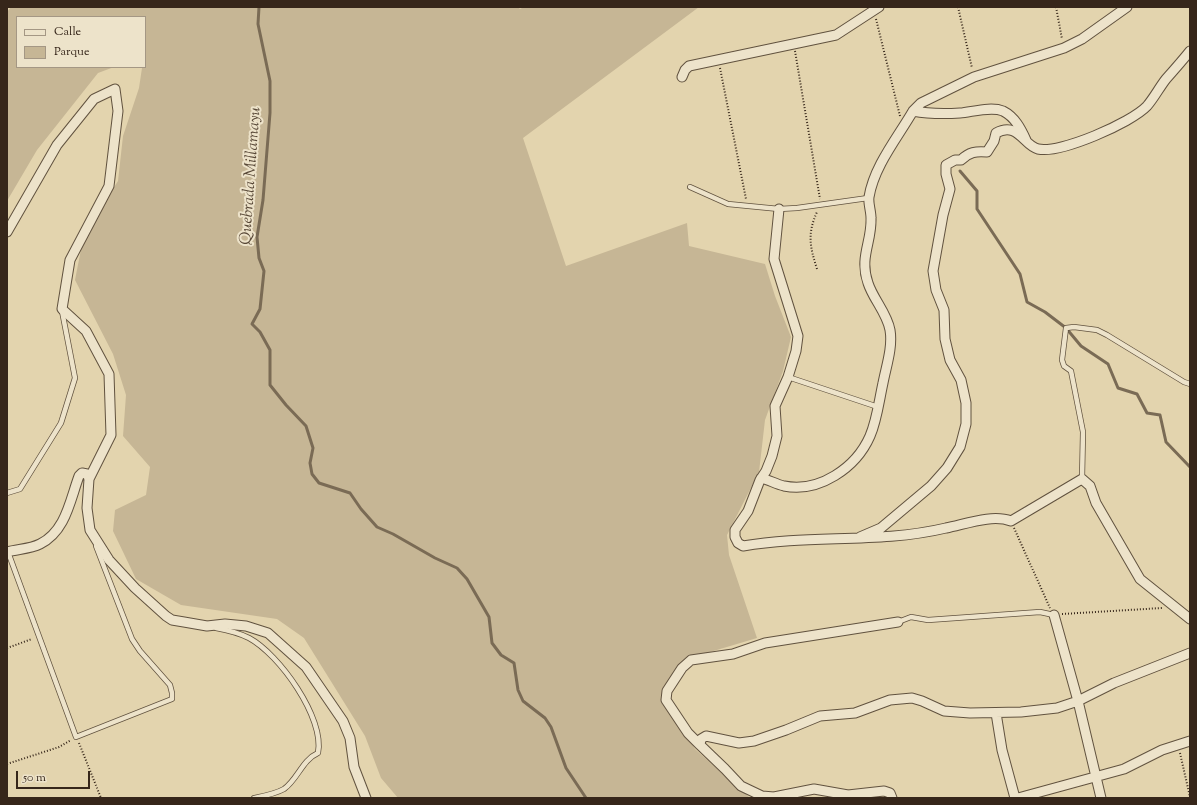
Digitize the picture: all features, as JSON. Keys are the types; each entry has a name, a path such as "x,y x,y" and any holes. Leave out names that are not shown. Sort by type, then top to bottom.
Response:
{"street":[{"path":"761,478 785,486 808,487 826,481 842,471 860,453 869,437 878,407 890,343 890,329 868,285 863,269 871,219 868,198 876,173 913,111 921,103 974,77 1064,48 1100,27 1127,7"},
{"path":"682,77 685,70 689,66 836,35 877,9"},
{"path":"856,539 880,528 931,486 947,468 960,447 966,424 966,403 961,380 950,360 945,339 944,310 936,290 933,271 936,248 950,189 946,174 946,166 955,160 961,160 968,154 980,151 987,152 994,141 996,133 1003,129 1013,131 1036,149 1050,150 1100,133 1129,119 1146,108 1190,51"},
{"path":"7,232 57,145 94,99 115,89 118,111 109,186 70,260 62,309 86,331 109,374 111,434 89,479 87,508 90,530 109,560 135,588 172,620 207,626 226,624 246,626 268,633 306,667 343,721 350,738 354,767 366,798"},
{"path":"913,111 927,114 944,114 995,109 1004,111 1019,124 1026,140"},
{"path":"779,209 774,259 798,336 796,351 788,377 774,406 777,436 772,456 761,478 748,511 735,530 735,537 738,543 744,546 796,541 880,538 933,531 967,523 1003,518 1011,521 1082,480 1090,486 1096,503 1140,579 1190,619"},
{"path":"8,552 41,543 52,534 68,511 79,476 82,473 87,474 89,479"},
{"path":"1054,615 1078,701 1101,798"},
{"path":"892,798 890,793 884,791 848,795 814,789 774,797 762,796 741,786 688,733 666,700 667,691 682,668 691,660 733,654 765,643 898,622"},
{"path":"700,745 701,739 706,736 739,743 754,741 820,716 855,713 890,700 912,698 944,711 996,713 1057,708 1078,701 1114,683 1190,653"},
{"path":"996,713 1002,750 1015,798"},
{"path":"1018,798 1124,769 1162,750 1190,741"}],"lane":[{"path":"690,187 728,204 779,209 868,198"},
{"path":"7,493 20,489 61,423 75,378 62,309"},
{"path":"1082,480 1083,432 1080,410 1071,371 1064,366 1062,360 1066,328 1074,327 1097,330 1184,382 1190,384"},
{"path":"788,377 878,407"},
{"path":"8,552 76,737 172,699 170,686 140,651 132,639 90,530"},
{"path":"898,622 911,617 928,620 1040,612 1054,615"},
{"path":"207,626 249,638 279,662 308,707 317,729 320,745 318,753 308,760 291,783 283,789 254,798"}],"path":[{"path":"958,7 974,77"},
{"path":"1056,7 1064,48"},
{"path":"877,9 903,128"},
{"path":"794,43 821,204 812,225 810,246 817,269"},
{"path":"718,59 747,206"},
{"path":"1011,521 1054,615 1175,607"},
{"path":"7,648 39,636"},
{"path":"7,764 59,747 76,737 101,798"},
{"path":"1178,744 1190,797"}],"green space":[{"path":"11,7 518,7 520,9 524,7 699,7 523,138 566,266 687,223 689,246 765,264 775,296 791,337 783,371 765,420 759,472 727,535 729,555 757,638 690,658 666,702 695,749 749,797 748,798 398,798 381,778 365,736 304,638 277,619 181,605 136,579 113,531 115,510 146,495 150,467 123,436 126,395 113,354 75,280 84,234 118,181 123,136 139,88 142,68 146,68 146,16 16,16 16,68 111,68 98,73 37,150 7,201 7,12"}],"waterway":[{"name":"Quebrada Millamayu","path":"259,7 258,24 270,81 270,113 263,200 257,237 259,258 264,271 260,309 252,324 260,332 270,350 270,385 306,426 313,448 310,463 312,474 319,483 350,493 361,509 377,527 457,568 467,579 489,617 492,643 501,655 514,663 518,690 523,701 545,718 551,727 566,768 586,798"},
{"path":"960,171 977,191 977,209 1020,274 1027,302 1045,312 1066,328 1081,346 1108,364 1118,388 1137,394 1147,413 1160,415 1166,442 1190,467"}]}
